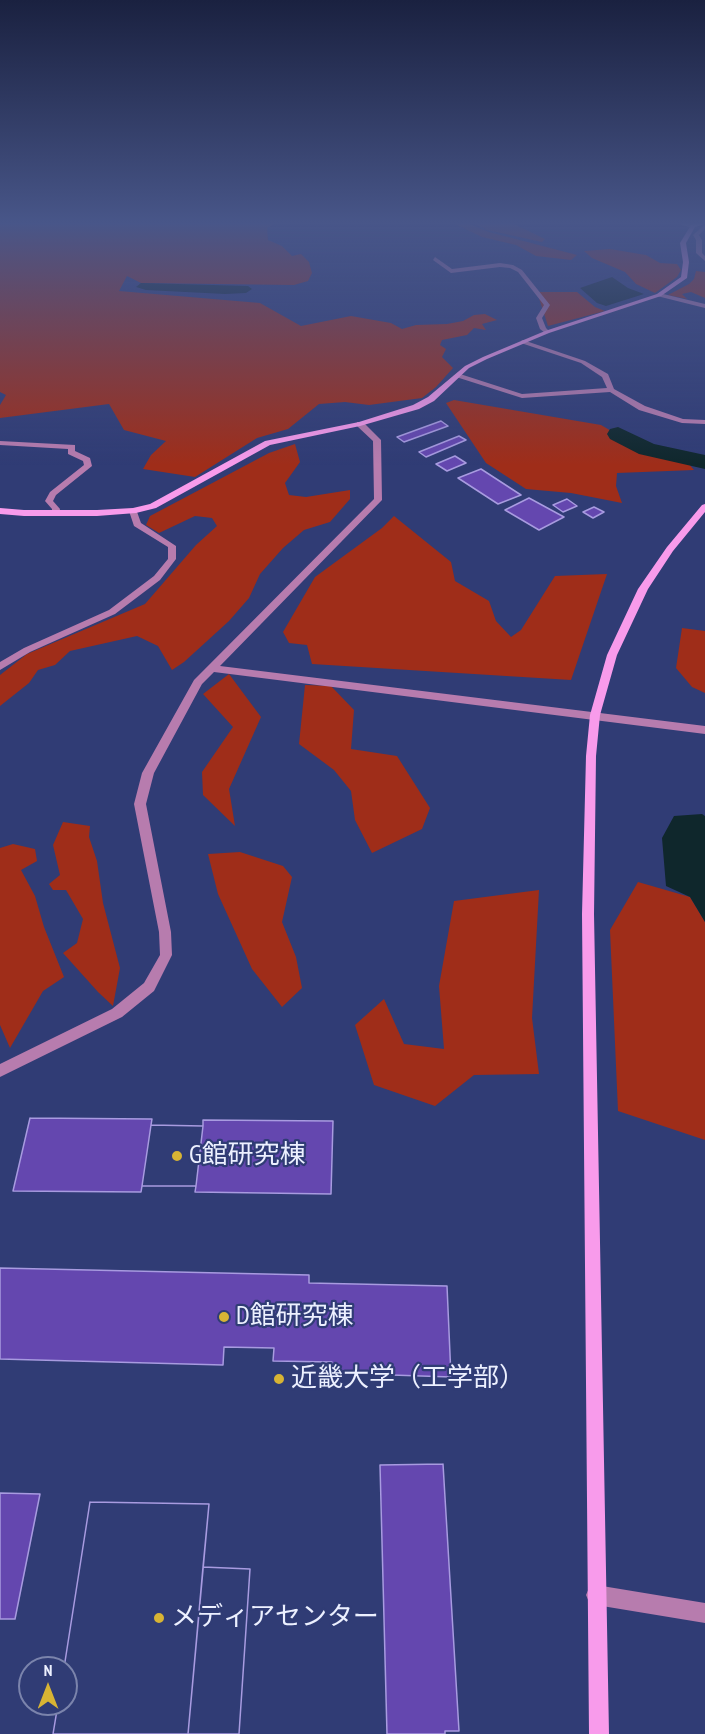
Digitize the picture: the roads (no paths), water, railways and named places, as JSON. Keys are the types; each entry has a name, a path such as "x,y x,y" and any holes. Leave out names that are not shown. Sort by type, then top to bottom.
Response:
{"street":[{"path":"546,303 548,305 539,318 543,329 547,332"},
{"path":"0,511 55,514 133,511 161,502 268,443 360,424 416,407 431,399 467,367 547,332 635,303"},
{"path":"686,303 705,310"},
{"path":"523,342 583,362 605,376 610,390"},
{"path":"457,376 522,396 610,390 642,408 682,421 705,422"},
{"path":"0,1071 117,1013 149,987 166,955 165,932 140,804 148,773 198,682 378,500 377,440 360,424"},
{"path":"0,443 72,447 71,452 87,460 88,465 53,494 49,501 56,509 55,514"},
{"path":"599,1734 588,914 591,756 595,716 612,655 643,589 670,549 705,507"},
{"path":"0,667 27,650 112,612 156,578 172,559 172,546 137,524 133,511"},
{"path":"211,668 705,730"},
{"path":"596,1595 705,1613"}],"waterway":[{"path":"618,434 647,449 705,462"}],"place":[{"name":"G館研究棟","path":"177,1156"},
{"name":"D館研究棟","path":"224,1317"},
{"name":"近畿大学（工学部）","path":"279,1379"},
{"name":"メディアセンター","path":"159,1618"}]}
